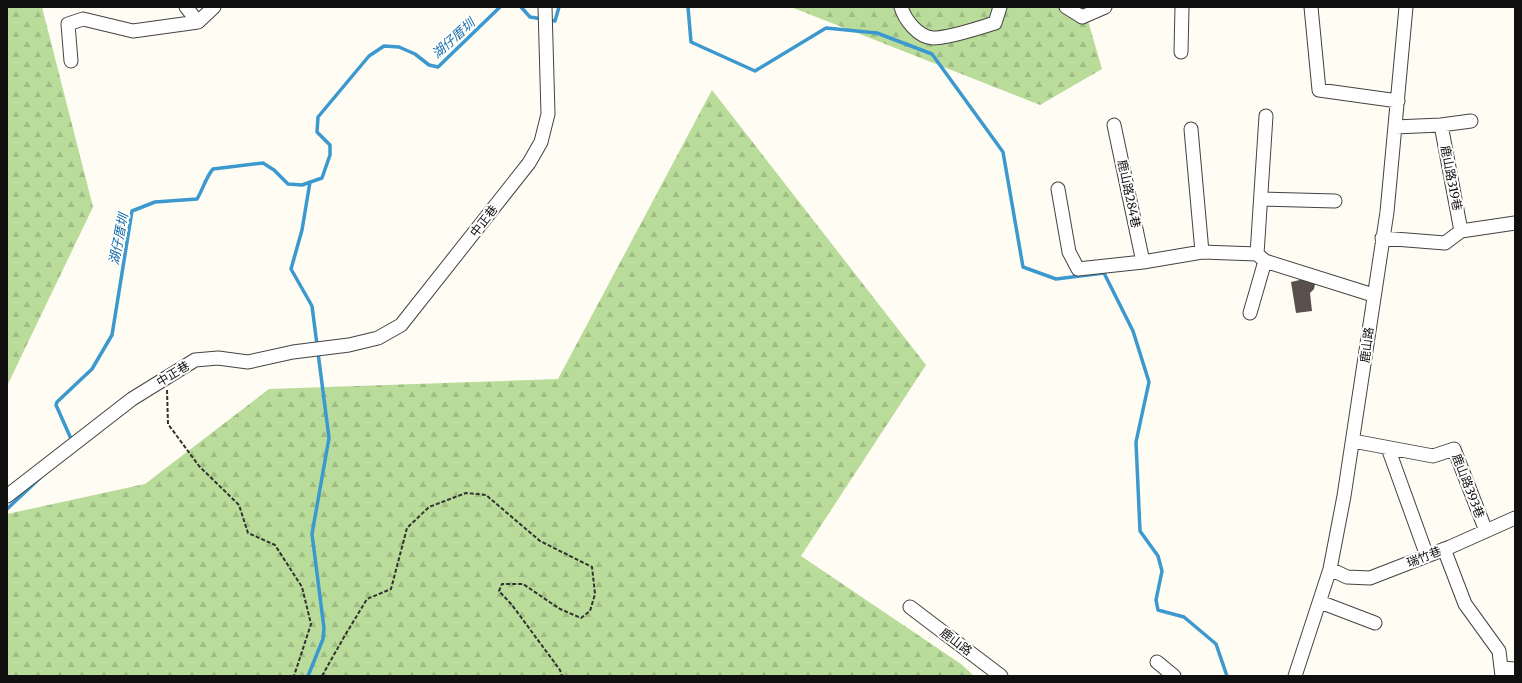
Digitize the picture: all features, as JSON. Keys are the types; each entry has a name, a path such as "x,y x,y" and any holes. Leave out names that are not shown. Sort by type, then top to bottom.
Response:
{"street":[{"path":"186,7 198,22"},
{"path":"71,61 68,24 83,19 133,31 198,22 214,7"},
{"path":"901,7 904,17 919,33 932,38 946,36 995,23 1000,7"},
{"path":"1066,7 1082,17 1105,7"},
{"path":"1181,52 1182,7"},
{"path":"1311,7 1319,90 1398,101"},
{"name":"鹿山路","path":"1295,676 1330,569 1344,496 1373,295 1387,212 1406,7"},
{"name":"中正巷","path":"7,496 132,399 195,360 218,358 248,362 293,352 349,345 378,338 401,325 529,163 541,142 548,114 545,9"},
{"path":"1250,313 1261,257 1261,199 1266,116"},
{"path":"1395,127 1471,121"},
{"name":"鹿山路319巷","path":"1441,124 1461,231"},
{"name":"鹿山路284巷","path":"1114,125 1144,262"},
{"path":"1192,129 1202,252"},
{"path":"1058,189 1069,252 1078,269 1144,262 1202,252 1261,257 1373,295"},
{"path":"1261,199 1335,201"},
{"path":"1382,238 1445,243 1461,231 1515,223"},
{"name":"鹿山路393巷","path":"1353,441 1433,456 1454,448 1486,531"},
{"path":"1388,448 1427,556"},
{"name":"瑞竹巷","path":"1330,569 1347,577 1370,578 1444,549 1515,518"},
{"path":"1444,549 1465,604 1499,651 1502,672 1515,669"},
{"path":"1320,602 1375,623"},
{"name":"鹿山路","path":"910,607 1001,676"},
{"path":"1157,662 1174,676"}],"path":[{"path":"166,378 168,424 199,466 239,505 248,533 275,545 302,587 311,624 294,676"},
{"path":"322,676 368,599 391,589 407,528 429,507 466,493 486,495 540,541 592,567 595,594 590,611 580,618 560,610 523,584 502,584 499,591 512,604 560,670 562,676"}],"green space":[{"path":"7,7 42,7 93,207 7,386"},
{"path":"791,7 1084,7 1102,69 1040,105"},
{"path":"712,90 926,365 801,556 961,664 974,676 7,676 7,514 145,484 269,389 558,379"}],"building":[{"path":"1304,279 1311,280 1315,284 1314,289 1310,293 1312,311 1296,313 1291,282"}],"waterway":[{"name":"湖仔厝圳","path":"72,441 56,405 57,402 92,369 112,335 132,211 155,202 197,199 213,169 263,163 274,170 288,184 302,185 322,178 330,155 330,145 317,132 318,117 369,56 384,46 399,47 415,54 429,65 438,67 500,7"},
{"name":"湖仔厝圳","path":"521,7 530,17 555,21 559,7"},
{"path":"688,7 691,42 755,71 826,28 877,33 932,54 1003,152 1023,267 1056,279 1104,273 1133,331 1149,382 1136,442 1140,531 1158,556 1162,571 1156,600 1158,610 1184,617 1216,644 1227,676"},
{"path":"308,676 323,639 324,628 312,534 329,438 312,306 291,269 302,230 310,182"},
{"name":"湖仔厝圳","path":"7,509 40,478"}]}
